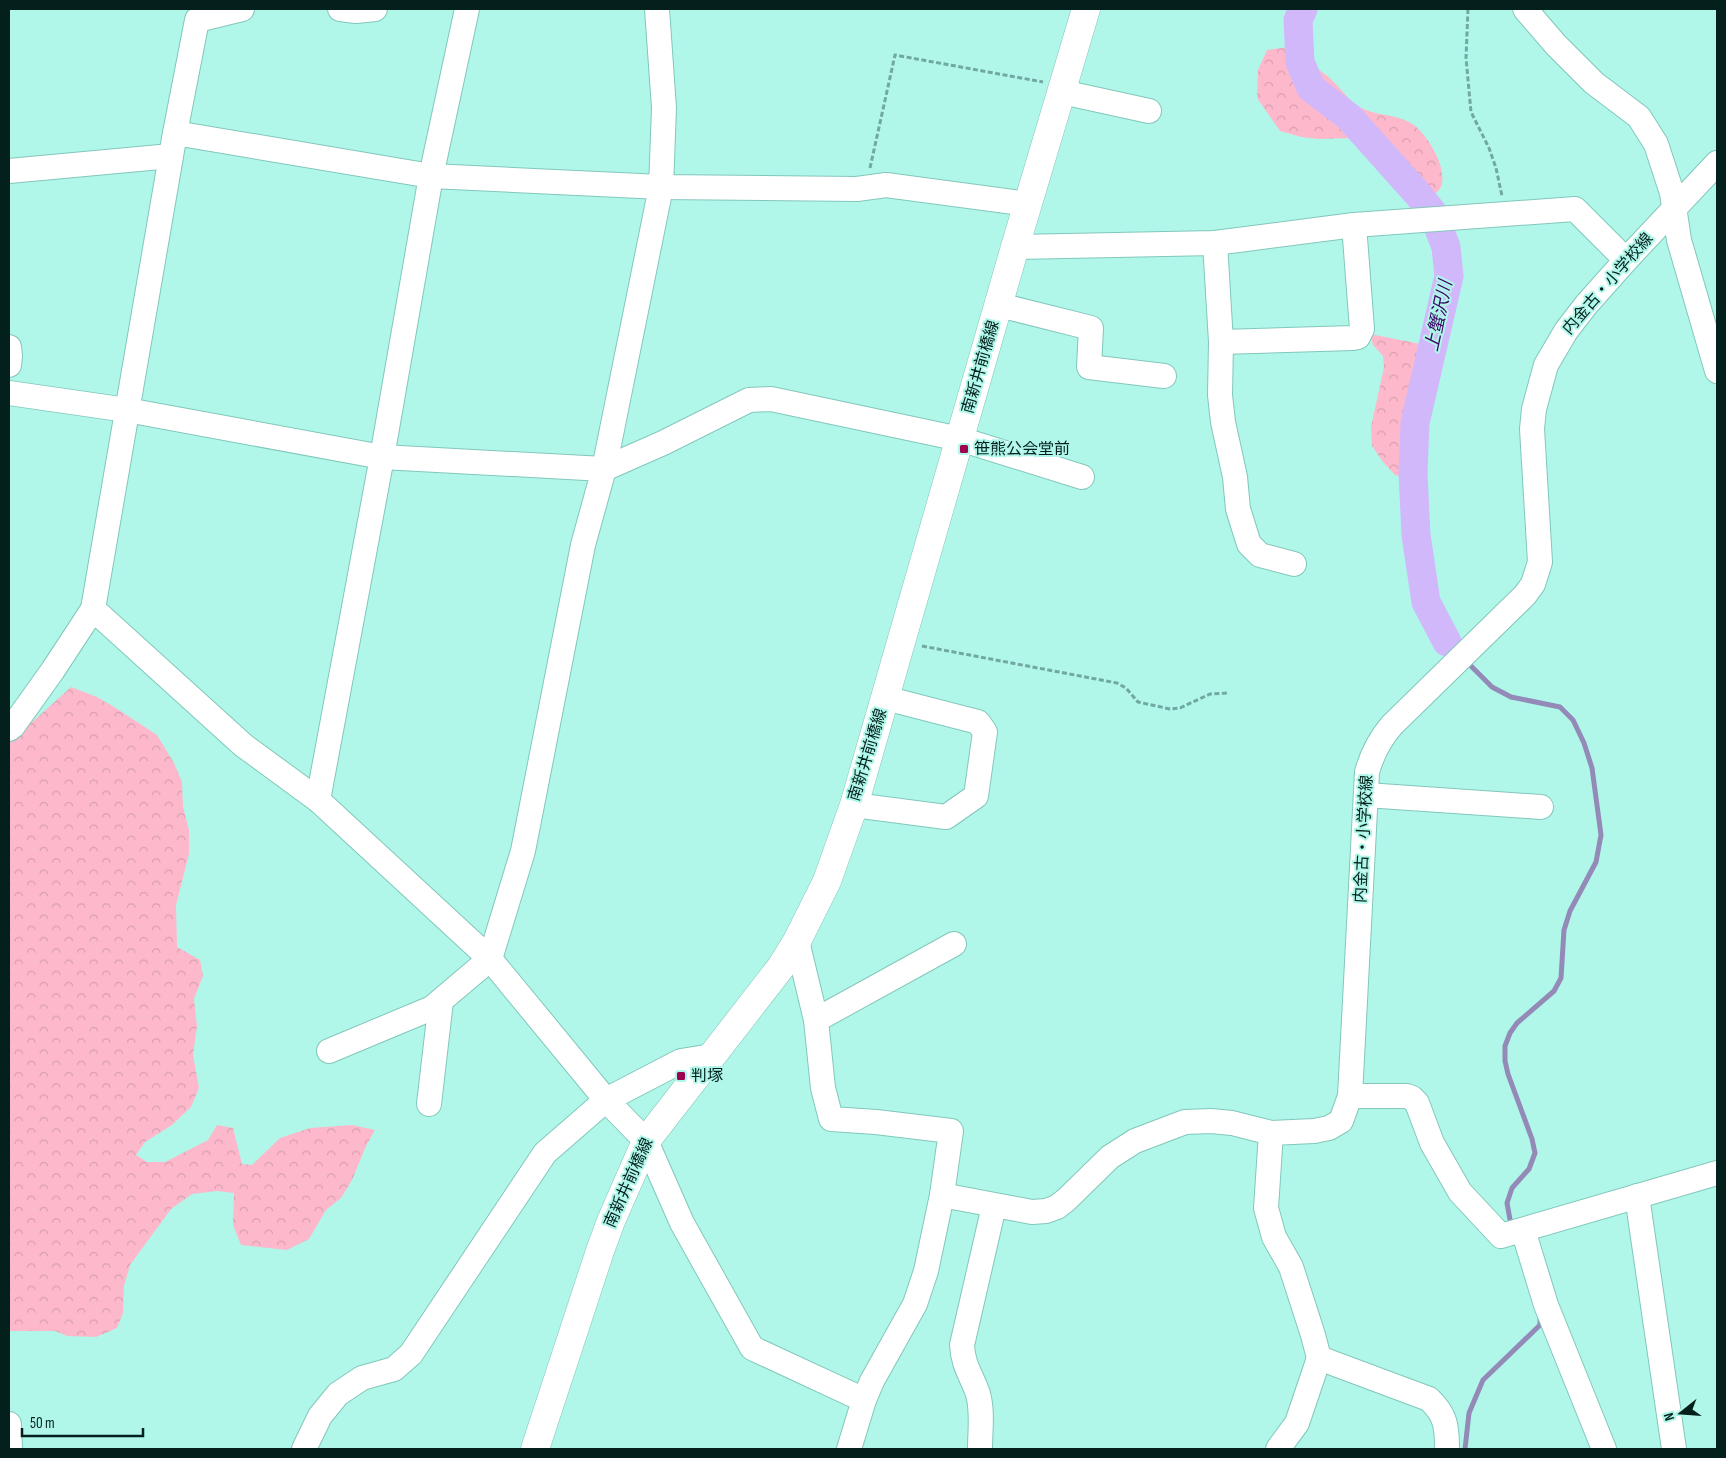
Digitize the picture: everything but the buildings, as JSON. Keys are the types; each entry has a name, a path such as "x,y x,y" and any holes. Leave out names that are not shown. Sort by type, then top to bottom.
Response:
{"main road":[{"name":"南新井前橋線","path":"535,1449 600,1251 646,1141 763,992 797,940 827,881 854,805 1015,247 1086,9"}],"street":[{"path":"9,729 53,670 93,609 175,133 197,20 242,9"},
{"path":"340,9 356,11 375,9"},
{"path":"318,800 382,457 430,176 467,9"},
{"path":"329,1051 432,1008 490,959 523,851 583,545 604,469 660,187 664,108 657,9"},
{"path":"1525,9 1556,45 1594,83 1639,117 1656,144 1672,192 1673,210 1679,240 1717,371"},
{"path":"1063,89 1149,111"},
{"path":"175,133 430,176 660,187 857,189 886,185 1029,204"},
{"path":"9,171 171,156"},
{"name":"内金古・小学校線","path":"942,1195 994,1206 1032,1212 1046,1212 1066,1200 1110,1157 1135,1141 1185,1122 1225,1122 1271,1133 1314,1131 1329,1128 1341,1121 1350,1096 1367,772 1370,759 1381,737 1392,725 1525,595 1533,584 1540,562 1532,429 1538,392 1546,364 1566,331 1586,305 1717,164"},
{"path":"1015,247 1215,243 1354,225 1575,209 1626,260"},
{"path":"1221,342 1358,337 1362,328 1354,225"},
{"path":"1215,243 1221,342 1220,395 1238,509 1249,544 1260,555 1294,564"},
{"path":"999,305 1091,328 1089,367 1164,376"},
{"path":"9,347 9,365"},
{"path":"9,393 127,410 382,457 604,469 663,443 749,400 771,399 960,439 1082,477"},
{"path":"93,609 243,745 318,800 490,959 606,1100 646,1141 682,1223 752,1348 864,1400"},
{"path":"854,805 946,817 976,796 985,732 978,722 885,698"},
{"path":"1366,795 1541,807"},
{"path":"797,940 816,1020 823,1088 831,1119 951,1130 942,1195 926,1271 915,1304 872,1381 849,1449"},
{"path":"816,1020 954,944"},
{"path":"429,1104 441,1001"},
{"path":"304,1449 320,1416 338,1394 362,1378 394,1370 411,1354 545,1153 606,1100 681,1061 712,1056"},
{"path":"1350,1096 1407,1096 1412,1098 1417,1103 1432,1143 1460,1192 1501,1236 1717,1173"},
{"path":"1271,1133 1266,1208 1274,1237 1291,1267 1319,1358 1297,1424 1278,1449"},
{"path":"1637,1196 1674,1449"},
{"path":"980,1449 981,1414 978,1394 963,1359 962,1346 994,1206"},
{"path":"1523,1230 1546,1305 1604,1449"},
{"path":"1319,1358 1429,1399 1437,1406 1443,1416 1447,1430 1447,1449"},
{"path":"9,1424 10,1449"}],"path":[{"path":"1468,9 1466,58 1472,112 1496,168 1502,197 1501,214"},
{"path":"866,188 894,55 1063,89"},
{"path":"901,642 1117,683 1126,688 1138,702 1170,709 1180,708 1210,694 1229,693"}],"green space":[{"path":"1290,47 1293,76 1314,103 1334,118 1354,138 1318,139 1301,137 1280,131 1257,98 1258,70 1267,50"},
{"path":"1312,67 1330,78 1361,108 1402,119 1415,126 1422,133 1434,150 1442,170 1443,179 1441,187 1434,196 1407,170 1365,123 1317,81"},
{"path":"1370,334 1426,345 1416,377 1409,410 1404,477 1395,475 1372,446 1371,427 1384,367 1383,356 1373,345"},
{"path":"71,687 97,697 157,735 174,763 182,782 183,807 189,830 189,854 176,905 177,947 200,960 203,976 194,999 197,1026 193,1055 199,1088 191,1107 172,1125 145,1142 136,1155 147,1162 165,1162 208,1140 217,1125 233,1128 242,1164 252,1165 280,1138 310,1128 352,1125 375,1130 352,1180 341,1198 326,1210 309,1239 287,1250 241,1245 233,1225 234,1193 217,1191 192,1194 171,1209 130,1265 124,1286 123,1313 117,1328 96,1337 67,1336 55,1331 9,1331 9,743"}],"waterway":[{"name":"上蟹沢川","path":"1303,9 1298,20 1300,62 1311,88 1349,117 1416,192 1433,213 1446,247 1449,276 1415,423 1413,473 1416,535 1426,602 1447,642"},
{"path":"1447,642 1458,653"},
{"path":"1466,661 1492,687 1511,697 1560,707 1573,720 1584,743 1592,768 1601,835 1596,862 1570,911 1564,930 1561,978 1554,991 1517,1023 1510,1033 1505,1046 1505,1061 1508,1074 1532,1139 1535,1153 1529,1169 1512,1188 1507,1203 1511,1225"},
{"path":"1465,1449 1469,1413 1483,1380 1540,1325 1540,1314"}],"place":[{"name":"笹熊公会堂前","path":"964,449"},
{"name":"判塚","path":"681,1076"}]}
